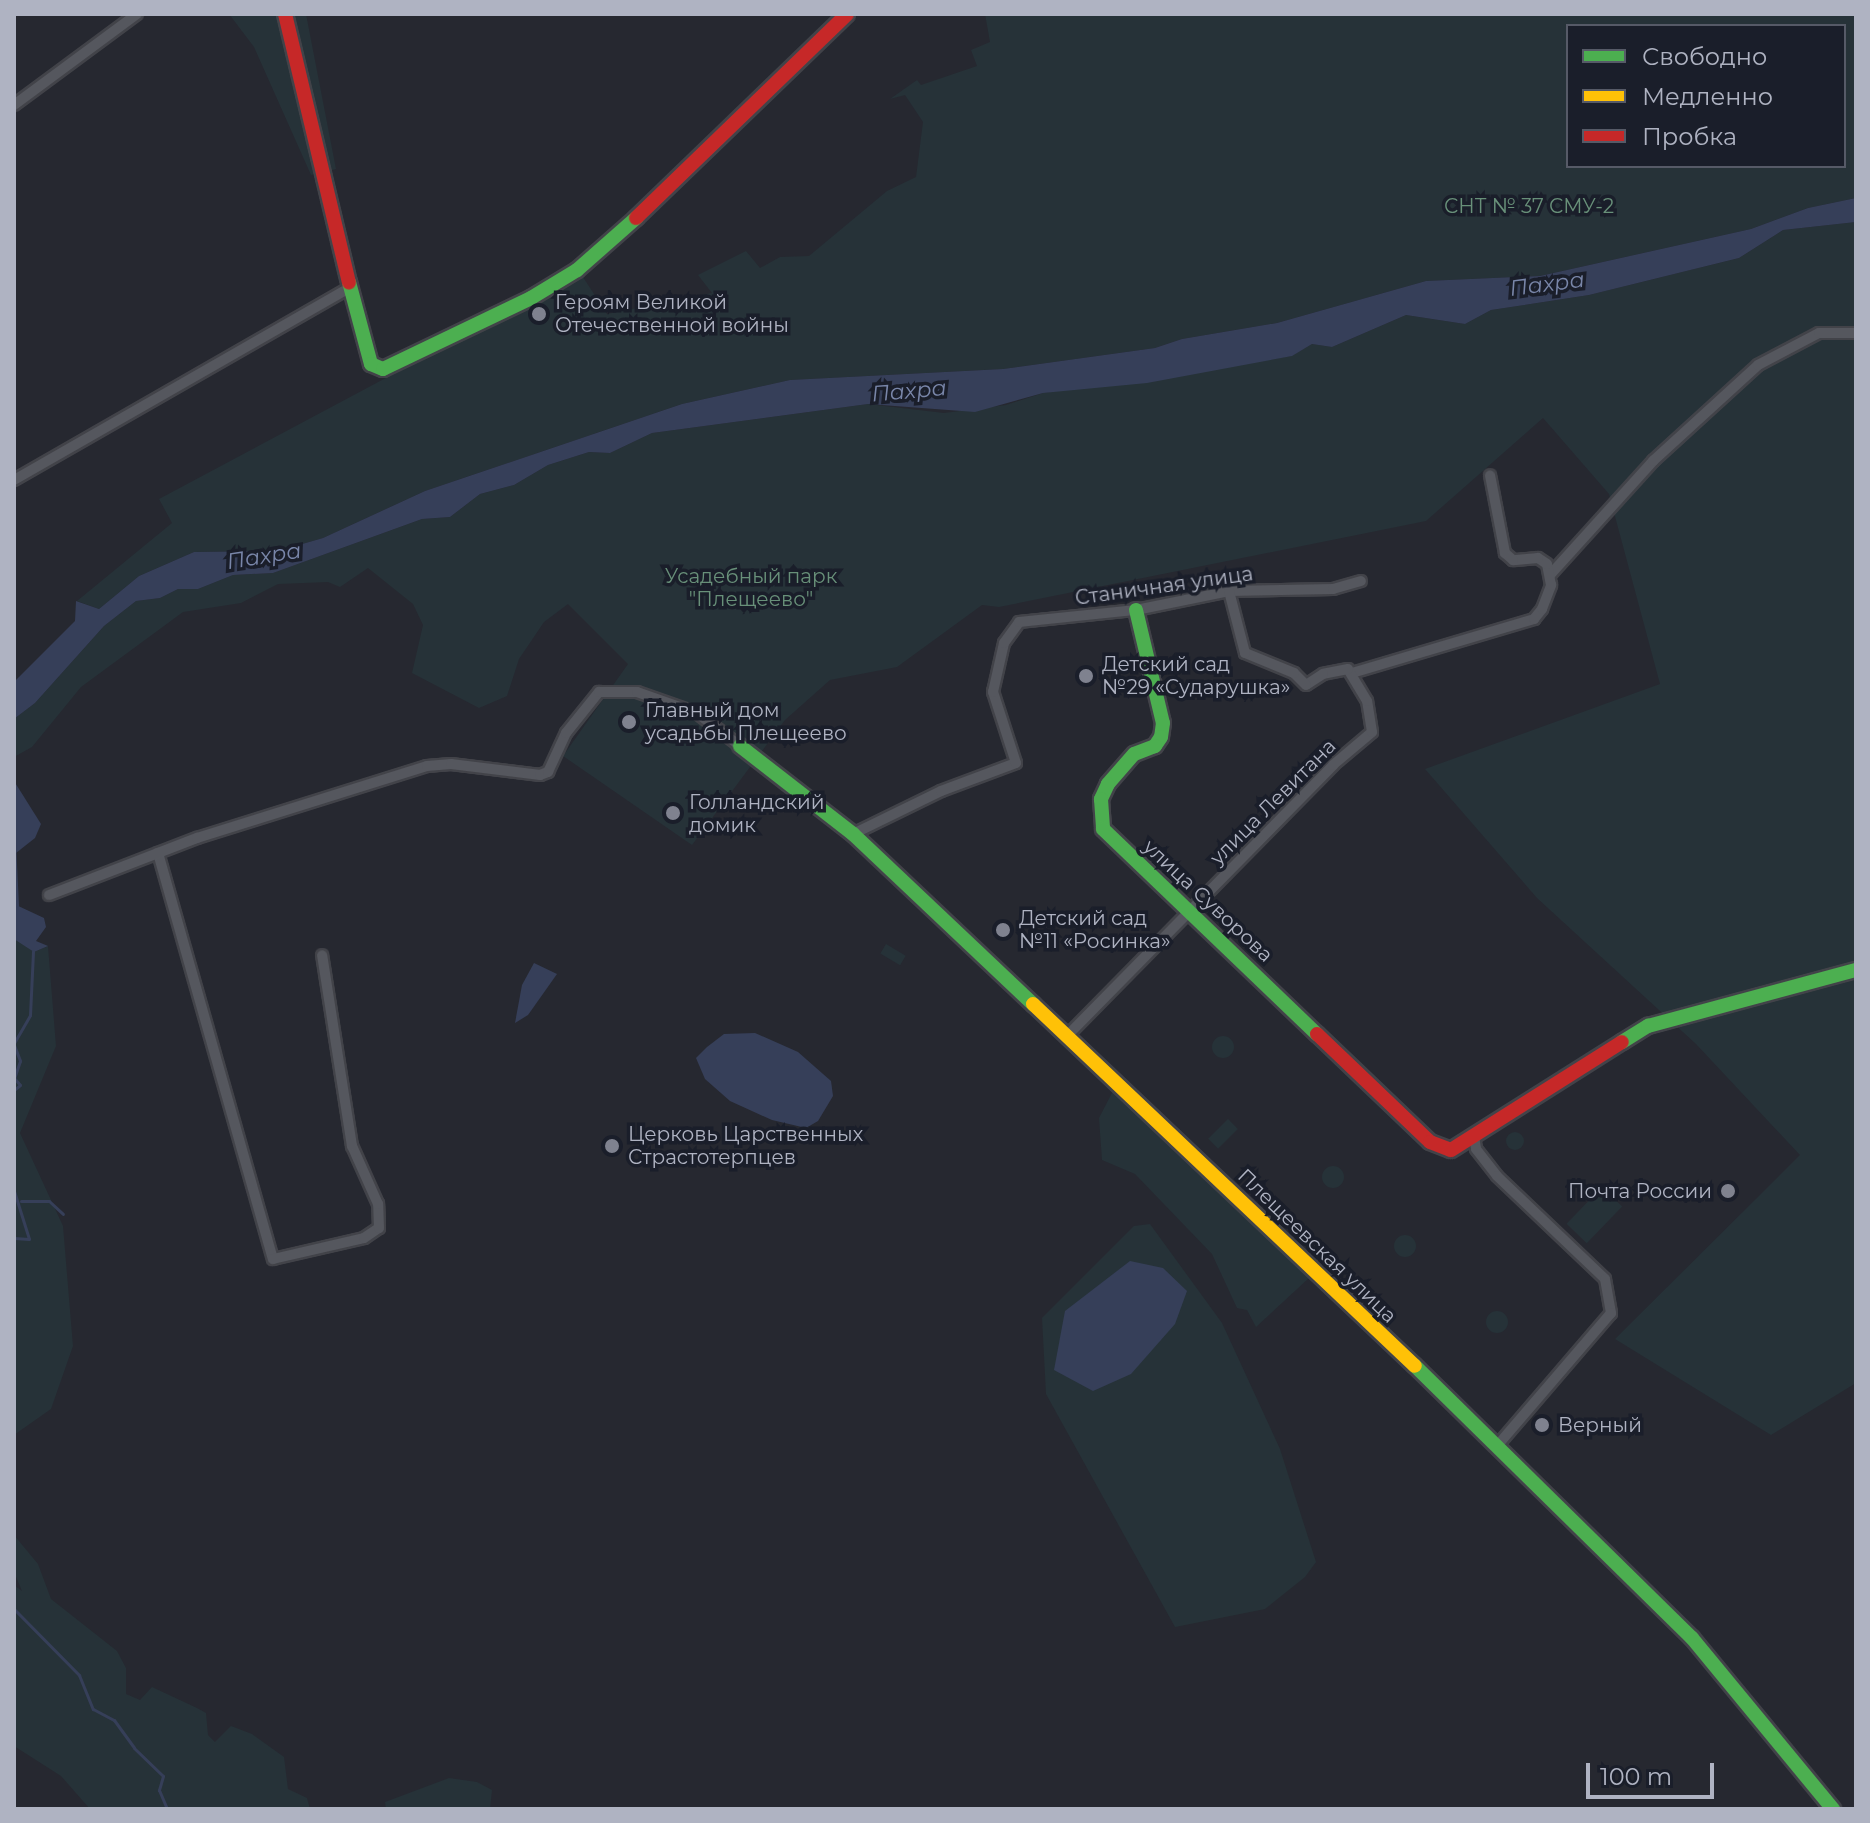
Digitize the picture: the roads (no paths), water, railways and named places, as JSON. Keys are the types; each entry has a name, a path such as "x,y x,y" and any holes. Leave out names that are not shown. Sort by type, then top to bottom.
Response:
{"street":[{"path":"14,105 137,14"},
{"path":"285,14 365,350 371,364 383,369 531,298 577,270 690,170 847,14"},
{"path":"14,480 349,288"},
{"path":"1550,575 1653,461 1758,365 1819,333 1856,333"},
{"path":"1229,591 1245,653 1294,673 1306,685 1334,670 1352,673 1534,619 1548,595 1550,575 1547,564 1538,558 1513,560 1505,553 1490,475"},
{"name":"Станичная улица","path":"853,834 941,791 1016,763 993,692 1004,643 1019,622 1136,610 1229,591 1333,589 1361,581"},
{"name":"улица Суворова","path":"1136,610 1163,723 1161,737 1155,746 1134,754 1108,784 1101,799 1103,829 1430,1142 1451,1150 1474,1136"},
{"name":"улица Левитана","path":"1067,1036 1372,732 1367,701 1352,673"},
{"path":"49,895 158,853 427,766 451,764 540,775 557,760 566,733 599,692 618,688 697,713 740,746"},
{"name":"Плещеевская улица","path":"740,746 853,834 1498,1445 1692,1638 1833,1809"},
{"path":"158,853 273,1259 364,1238 379,1228 378,1204 352,1146 322,955"},
{"path":"1498,1445 1611,1313 1605,1279 1497,1176 1476,1149 1474,1136 1631,1033 1856,970"}],"water":[{"name":"Пахра","path":"1856,198 1856,222 1783,230 1739,258 1589,295 1491,310 1465,324 1406,315 1332,347 1312,344 1292,356 1147,383 1043,393 975,412 868,404 652,433 610,453 589,452 548,465 514,485 480,494 450,517 422,519 273,573 233,575 198,589 178,589 160,598 136,601 104,626 35,703 14,719 14,682 75,621 76,601 99,609 139,576 194,552 278,551 323,538 425,491 682,404 790,380 1003,369 1155,348 1182,339 1277,323 1426,281 1540,276 1751,229 1808,208"},
{"path":"14,781 41,824 35,838 16,853"},
{"path":"14,904 44,918 46,927 36,941 48,946 34,952 14,939"},
{"path":"534,963 557,974 528,1015 515,1023 522,985"},
{"path":"755,1033 798,1052 831,1081 833,1096 818,1121 806,1128 772,1120 730,1101 705,1079 696,1058 707,1047 724,1034"},
{"path":"1130,1261 1163,1268 1187,1291 1175,1324 1131,1374 1093,1391 1054,1370 1065,1311"}],"waterway":[{"path":"14,842 17,906"},
{"path":"14,1043 30,1015 33,951"},
{"path":"14,1045 20,1061 14,1078 20,1085 14,1090"},
{"path":"14,1191 29,1239 14,1238"},
{"path":"21,1201 49,1201 63,1214"},
{"path":"14,1609 79,1675 93,1709 114,1720 134,1748 163,1776 159,1790 167,1809"}],"place":[{"name":"Героям Великой Отечественной войны","path":"539,314"},
{"name":"Детский сад №29 «Сударушка»","path":"1086,676"},
{"name":"Главный дом усадьбы Плещеево","path":"629,722"},
{"name":"Голландский домик","path":"673,813"},
{"name":"Детский сад №11 «Росинка»","path":"1003,930"},
{"name":"Церковь Царственных Страстотерпцев","path":"612,1146"},
{"name":"Почта России","path":"1728,1191"},
{"name":"Верный","path":"1542,1425"}],"park label":[{"name":"СНТ № 37 СМУ-2","path":"1529,206"},
{"name":"Усадебный парк \"Плещеево\"","path":"751,588"}]}
